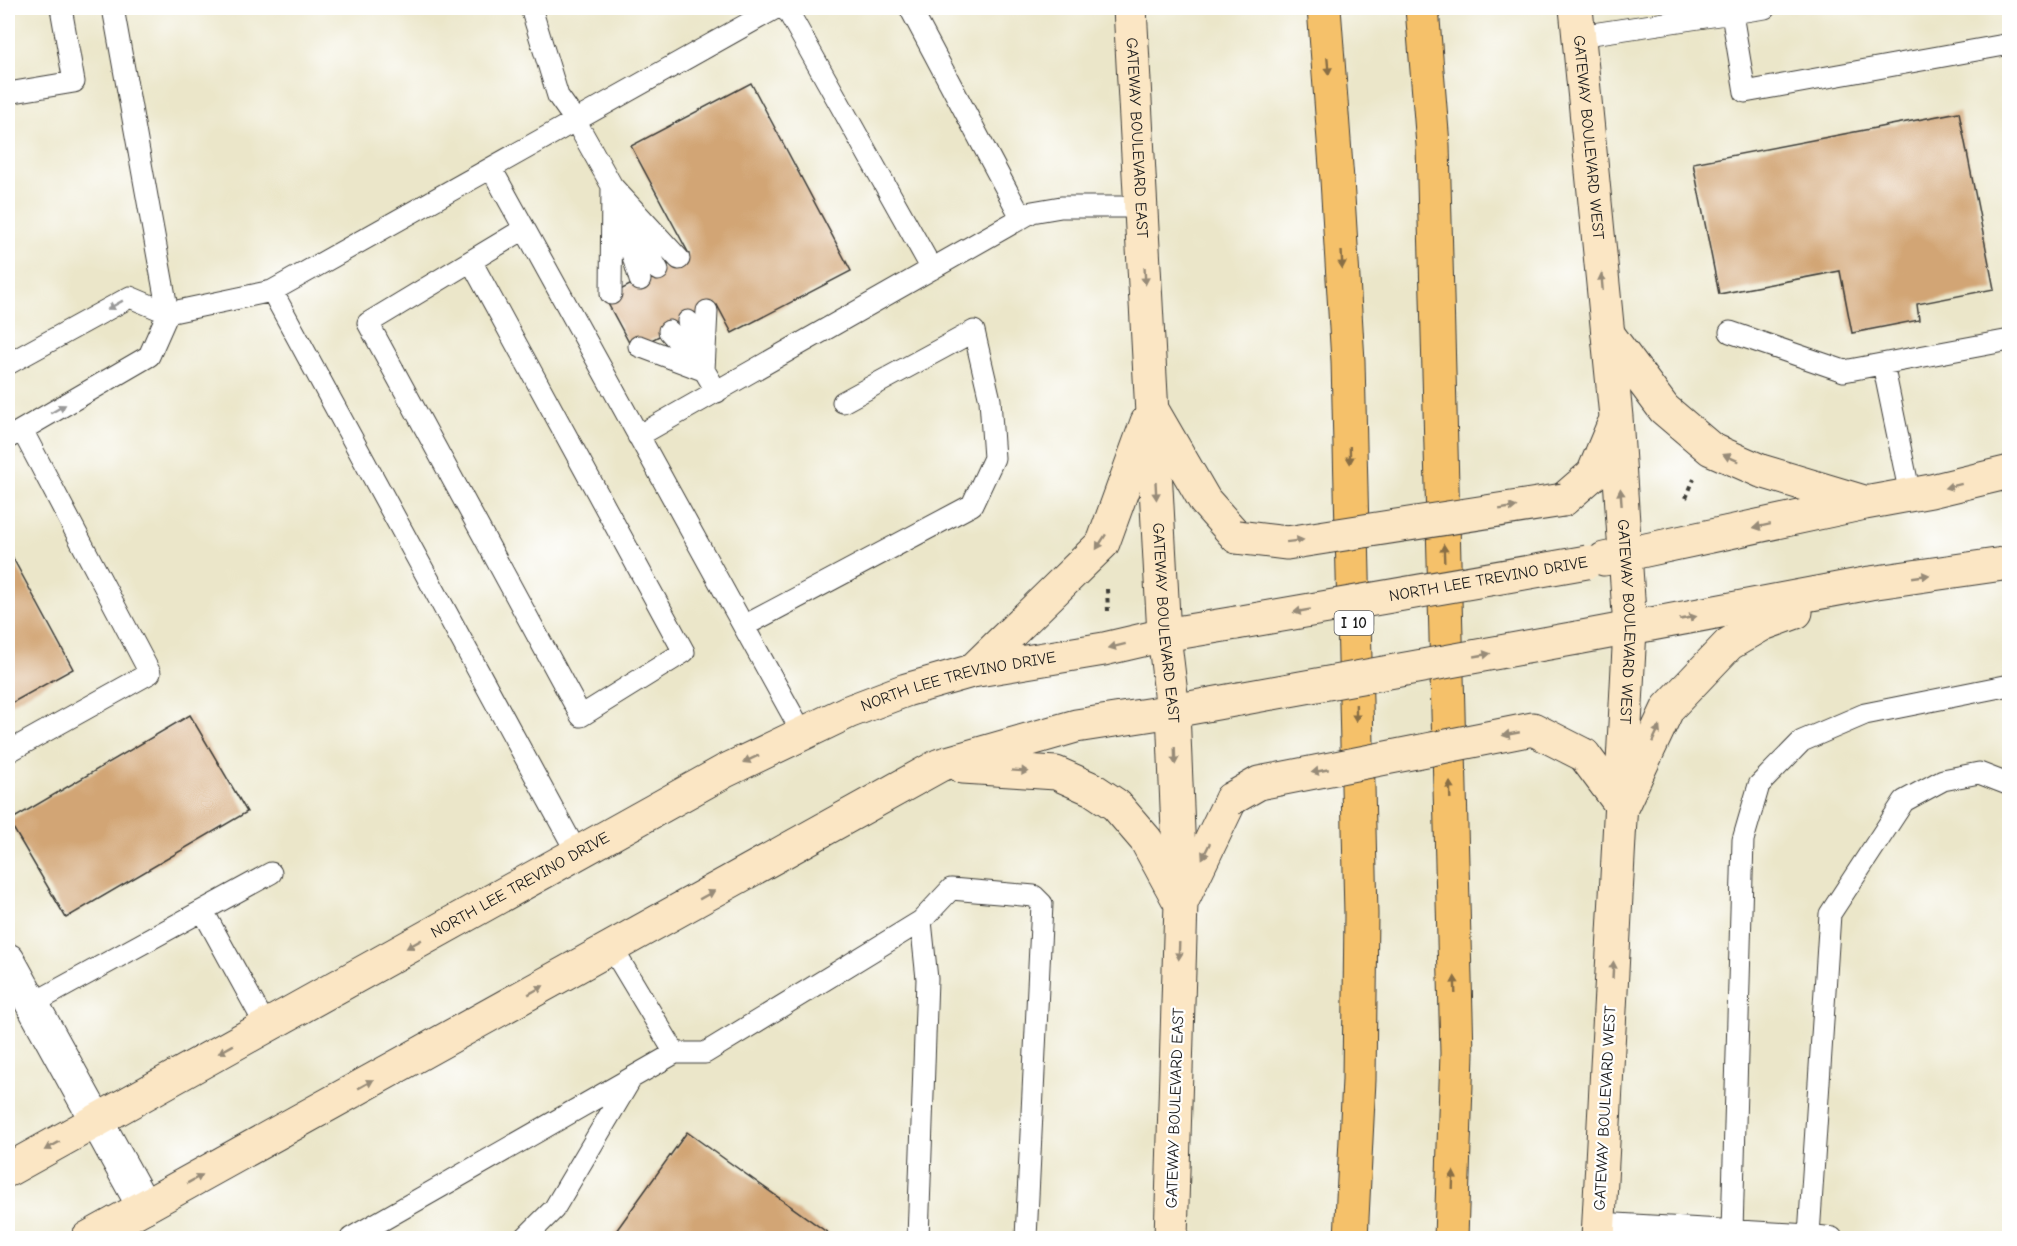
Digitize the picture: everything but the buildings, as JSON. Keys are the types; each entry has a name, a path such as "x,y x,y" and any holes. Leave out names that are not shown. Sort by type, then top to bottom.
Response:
{"highway":[{"name":"I 10","path":"1323,8 1337,180 1348,361 1361,914 1359,1080 1350,1239"},
{"path":"1422,8 1433,145 1457,1053 1451,1239"}],"main road":[{"name":"GATEWAY BOULEVARD EAST","path":"1130,8 1164,635 1173,711 1181,903 1171,1239"},
{"name":"GATEWAY BOULEVARD WEST","path":"1577,22 1616,417 1630,629 1598,1231"},
{"path":"1607,333 1664,409 1710,449 1761,471 1866,503"},
{"path":"1152,409 1205,501 1237,537 1287,543 1563,500 1593,474 1616,417"},
{"path":"972,671 1103,543 1152,409"},
{"name":"NORTH LEE TREVINO DRIVE","path":"8,1170 725,771 848,712 906,690 972,671 1104,649 1164,635 1625,556 2010,472"},
{"path":"88,1239 940,765 1076,726 1173,711 1630,629 1870,583 2010,563"},
{"path":"1181,903 1231,799 1259,783 1533,729 1584,755 1622,807 1668,708 1729,644 1763,624 1870,583"},
{"path":"940,765 1056,773 1092,789 1116,805 1146,840 1181,903"}],"street":[{"path":"8,960 21,998 97,1121 144,1207"}],"lane":[{"path":"8,93 74,82 60,8"},
{"path":"8,752 150,673 15,434 149,356 168,314 113,8"},
{"path":"531,8 558,96 575,120 612,186 679,259"},
{"path":"8,364 130,297 168,314 272,291 776,8"},
{"path":"786,8 932,269"},
{"path":"910,8 1021,218"},
{"path":"1577,22 1765,8"},
{"path":"1732,10 1745,92 2010,44"},
{"path":"490,168 804,734"},
{"path":"612,186 633,283 612,186"},
{"path":"638,436 1032,212 1061,207 1141,207"},
{"path":"471,261 684,652 581,716 368,323 524,229"},
{"path":"272,291 578,853"},
{"path":"704,370 707,311"},
{"path":"687,321 704,370 717,392"},
{"path":"744,626 972,506 994,458 990,400 974,332 843,402"},
{"path":"1730,332 1844,371 2010,340"},
{"path":"654,339 704,370"},
{"path":"1883,364 1910,495"},
{"path":"1732,1231 1743,840 1759,785 1802,741 1866,714 2010,685"},
{"path":"1809,1235 1830,914 1904,801 1943,780 1979,773 2010,784"},
{"path":"21,998 203,911 271,873"},
{"path":"351,1239 675,1053 705,1053 921,921 951,889 1034,896 1042,904 1026,1239"},
{"path":"203,911 266,1026"},
{"path":"918,1239 927,979 921,921"},
{"path":"612,948 675,1053"},
{"path":"525,1239 554,1209 632,1078"},
{"path":"1598,1231 1732,1231 1809,1235 1833,1239"}],"path":[{"path":"1107,584 1108,618"}]}
